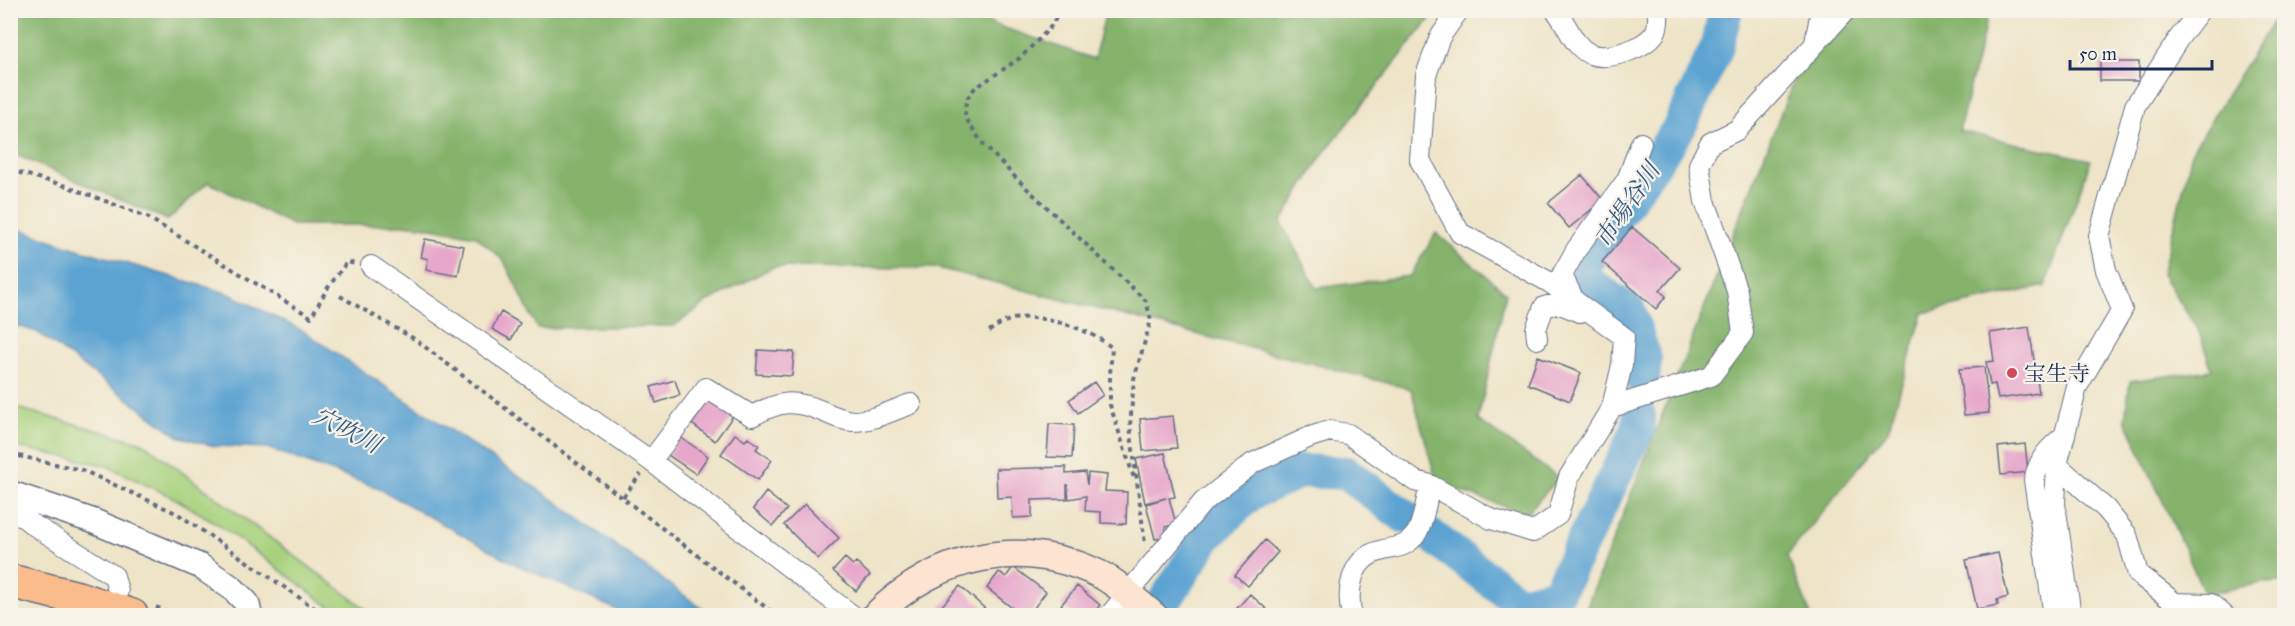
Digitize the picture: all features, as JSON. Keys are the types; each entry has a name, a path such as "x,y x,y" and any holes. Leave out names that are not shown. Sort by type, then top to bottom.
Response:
{"highway":[{"path":"10,581 78,597 125,603"}],"main road":[{"path":"875,615 893,598 927,576 973,558 1016,553 1059,559 1100,574 1140,604"}],"street":[{"path":"1109,615 1140,604 1154,564 1203,502 1253,464 1310,436 1329,431 1348,434 1416,481 1431,485 1491,519 1533,532 1558,515 1569,477 1612,407 1622,365 1624,337 1549,282 1460,233 1420,160 1426,75 1440,37 1459,10"},
{"path":"1555,10 1563,18 1576,43 1590,54 1609,56 1630,51 1654,35 1659,23 1658,10"},
{"path":"1815,43 1821,10"},
{"path":"1612,407 1711,376 1743,333 1737,291 1705,201 1699,165 1710,143 1737,130 1846,10"},
{"path":"2057,614 2055,504 2057,465 2077,387 2122,310 2106,270 2099,236 2135,106 2200,10"},
{"path":"1574,300 1562,275 1576,250 1627,180 1641,143"},
{"path":"371,266 853,615"},
{"path":"1537,339 1536,329 1544,307 1558,303 1607,324"},
{"path":"647,466 706,388 752,416 774,404 804,404 843,420 856,421 911,404"},
{"path":"2057,614 2034,480 2046,451 2065,435"},
{"path":"2057,465 2106,509 2127,535 2139,574 2175,603 2211,604 2225,615"},
{"path":"1352,615 1349,585 1361,562 1377,551 1402,547 1417,533 1431,485"},
{"path":"10,493 93,521 201,566 240,596 247,603 250,615"},
{"path":"10,506 32,524 114,576 125,603"}],"path":[{"path":"1061,10 1049,29 1020,58 974,89 966,100 965,117 983,144 1017,179 1146,301 1151,320 1134,379 1130,426 1146,551 1154,564"},
{"path":"10,170 66,186 147,217 311,317 327,289 347,262 371,266"},
{"path":"340,296 416,340 777,615"},
{"path":"989,331 999,323 1019,318 1050,320 1103,339 1112,348 1110,405 1138,493"},
{"path":"10,453 82,470 178,514 326,615"},
{"path":"623,497 647,466"}],"green space":[{"path":"953,10 1094,59 1106,11 1408,11 1430,19 1323,154 1281,222 1316,288 1410,276 1436,233 1506,293 1478,420 1559,478 1526,514 1437,483 1411,389 938,268 773,267 709,301 674,326 537,328 504,261 476,236 415,225 292,225 208,182 168,220 11,153 10,11"},
{"path":"2280,10 2284,11 2284,582 2262,583 2205,594 2125,419 2130,381 2212,370 2199,332 2162,274 2193,149"},
{"path":"1821,11 1989,11 1959,131 2091,160 2045,286 1923,313 1888,431 1787,556 1811,615 1583,616"},
{"path":"10,406 143,443 374,615 341,615 219,525 176,499 105,465 11,446"}],"water":[{"name":"穴吹川","path":"11,226 68,246 230,294 303,331 554,500 711,615 628,615 513,563 378,488 267,448 214,446 178,436 37,332 11,324"}],"building":[{"path":"2100,62 2139,62 2139,81 2100,81"},
{"path":"1582,175 1603,200 1569,228 1548,203"},
{"path":"1632,227 1680,268 1660,291 1666,296 1656,309 1602,262"},
{"path":"425,239 464,246 458,276 426,270 428,259 421,257"},
{"path":"501,312 520,323 511,340 492,329"},
{"name":"宝生寺","path":"2029,327 2039,393 1998,399 1995,384 1990,385 1986,362 1994,361 1990,333"},
{"path":"758,350 794,352 792,376 756,374"},
{"path":"1538,356 1581,373 1570,401 1528,384"},
{"path":"1984,367 1989,413 1964,415 1959,369"},
{"path":"675,380 680,395 656,403 651,387"},
{"path":"1094,382 1103,395 1078,413 1069,400"},
{"path":"710,399 733,416 715,441 692,424"},
{"path":"1173,416 1177,448 1143,451 1140,419"},
{"path":"1049,424 1074,425 1072,458 1047,457"},
{"path":"735,434 745,441 748,438 759,445 756,449 772,460 758,480 721,454"},
{"path":"680,437 708,456 696,474 668,455"},
{"path":"2025,444 2028,472 2001,475 1998,447"},
{"path":"1165,453 1175,497 1169,498 1176,524 1165,527 1167,536 1155,539 1146,504 1166,498 1145,503 1136,459"},
{"path":"1066,467 1066,474 1085,472 1087,485 1088,473 1107,475 1105,491 1127,492 1126,524 1101,523 1101,512 1085,511 1086,496 1069,499 1067,484 1067,499 1032,500 1032,517 1013,518 1012,497 997,498 996,469"},
{"path":"766,492 787,509 773,526 753,509"},
{"path":"805,504 839,538 818,559 784,525"},
{"path":"1265,540 1278,552 1248,586 1235,575"},
{"path":"1998,553 2008,597 1997,600 1998,605 1977,609 1966,560"},
{"path":"845,558 853,565 856,562 870,575 856,591 833,571"},
{"path":"1013,567 1046,592 1028,616 1006,616 1012,608 987,588 999,572 1006,577"},
{"path":"960,586 993,616 942,616 937,611"},
{"path":"1077,586 1100,605 1091,616 1075,616 1061,605"},
{"path":"1250,594 1274,616 1230,616"}],"waterway":[{"name":"市場谷川","path":"1643,380 1645,359 1629,311 1579,276 1607,230 1679,128 1716,49 1726,10"},
{"name":"市場谷川","path":"1433,537 1520,603 1557,594 1638,429 1639,416"},
{"name":"市場谷川","path":"1155,616 1205,538 1250,494 1302,471 1346,473 1404,516"}],"place":[{"name":"宝生寺","path":"2012,373"}]}
